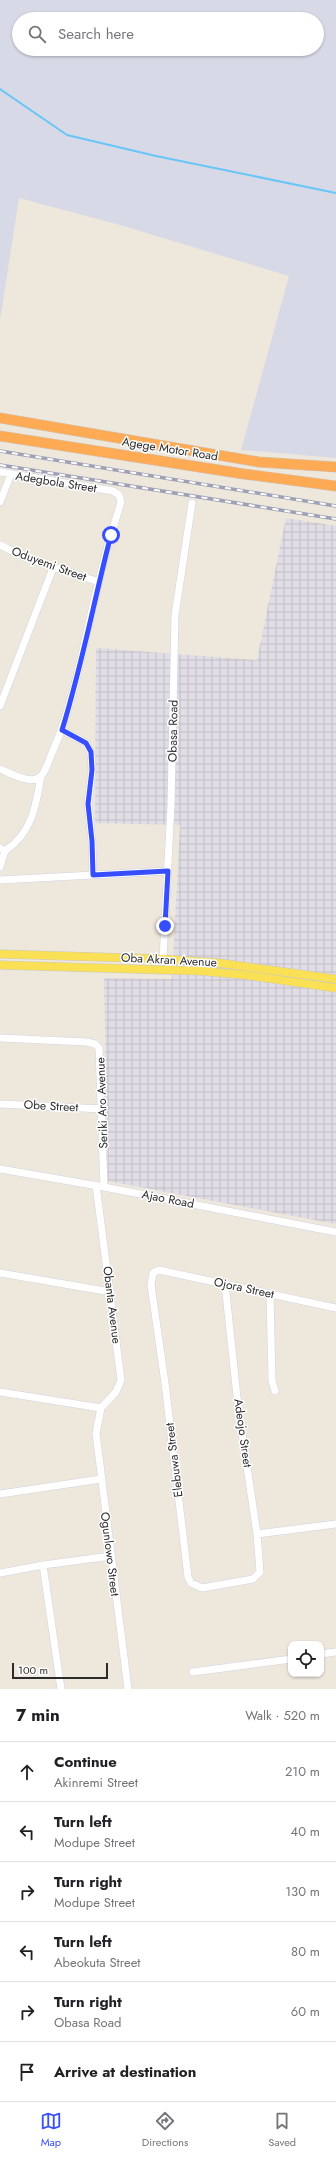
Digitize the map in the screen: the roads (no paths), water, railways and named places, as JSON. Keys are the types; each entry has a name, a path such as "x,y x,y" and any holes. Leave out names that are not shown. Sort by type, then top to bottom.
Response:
{"highway":[{"name":"Agege Motor Road","path":"0,418 259,462 334,468"},
{"name":"Agege Motor Road","path":"0,436 335,486"}],"main road":[{"name":"Oba Akran Avenue","path":"0,954 163,959 218,963 336,979"},
{"name":"Oba Akran Avenue","path":"0,965 202,971 245,975 336,988"}],"street":[{"name":"Adegbola Street","path":"0,472 113,491 119,495 121,502 99,582"},
{"path":"0,502 11,474"},
{"name":"Obasa Road","path":"163,959 168,871 175,615 192,503"},
{"name":"Oduyemi Street","path":"0,545 29,559 53,568 99,582"},
{"path":"0,706 53,568"},
{"path":"0,867 3,849 14,845 25,832 35,808 41,776 62,730 85,651 99,582"},
{"path":"62,730 86,743 91,752 92,770 88,804 92,841 93,875"},
{"path":"0,769 29,780 34,780 41,776"},
{"path":"0,880 168,871"},
{"name":"Seriki Aro Avenue","path":"0,1038 87,1042 95,1044 99,1048 101,1055 104,1187"},
{"name":"Obe Street","path":"0,1104 102,1109"},
{"name":"Ajao Road","path":"0,1169 96,1185 336,1232"},
{"name":"Obanta Avenue","path":"96,1185 121,1380 116,1392 101,1408"},
{"name":"Ojora Street","path":"153,1273 159,1270 336,1308"},
{"path":"0,1273 110,1292"},
{"name":"Elebuwa Street","path":"153,1273 151,1285 165,1383 188,1577 191,1583 202,1588 253,1579"},
{"name":"Adeojo Street","path":"225,1284 238,1406 257,1534 260,1572 253,1579"},
{"path":"270,1294 272,1381 275,1391"},
{"path":"0,1392 101,1408"},
{"name":"Ogunlowo Street","path":"101,1408 96,1433 128,1689"},
{"path":"0,1494 101,1479"},
{"path":"257,1534 336,1524"},
{"path":"0,1572 111,1556"},
{"path":"43,1565 61,1689"},
{"path":"324,1654 336,1652"},
{"path":"193,1672 288,1659"}],"waterway":[{"path":"0,89 67,135 156,156 336,193"}],"railway":[{"path":"0,451 336,506"},
{"path":"0,465 336,519"}]}
